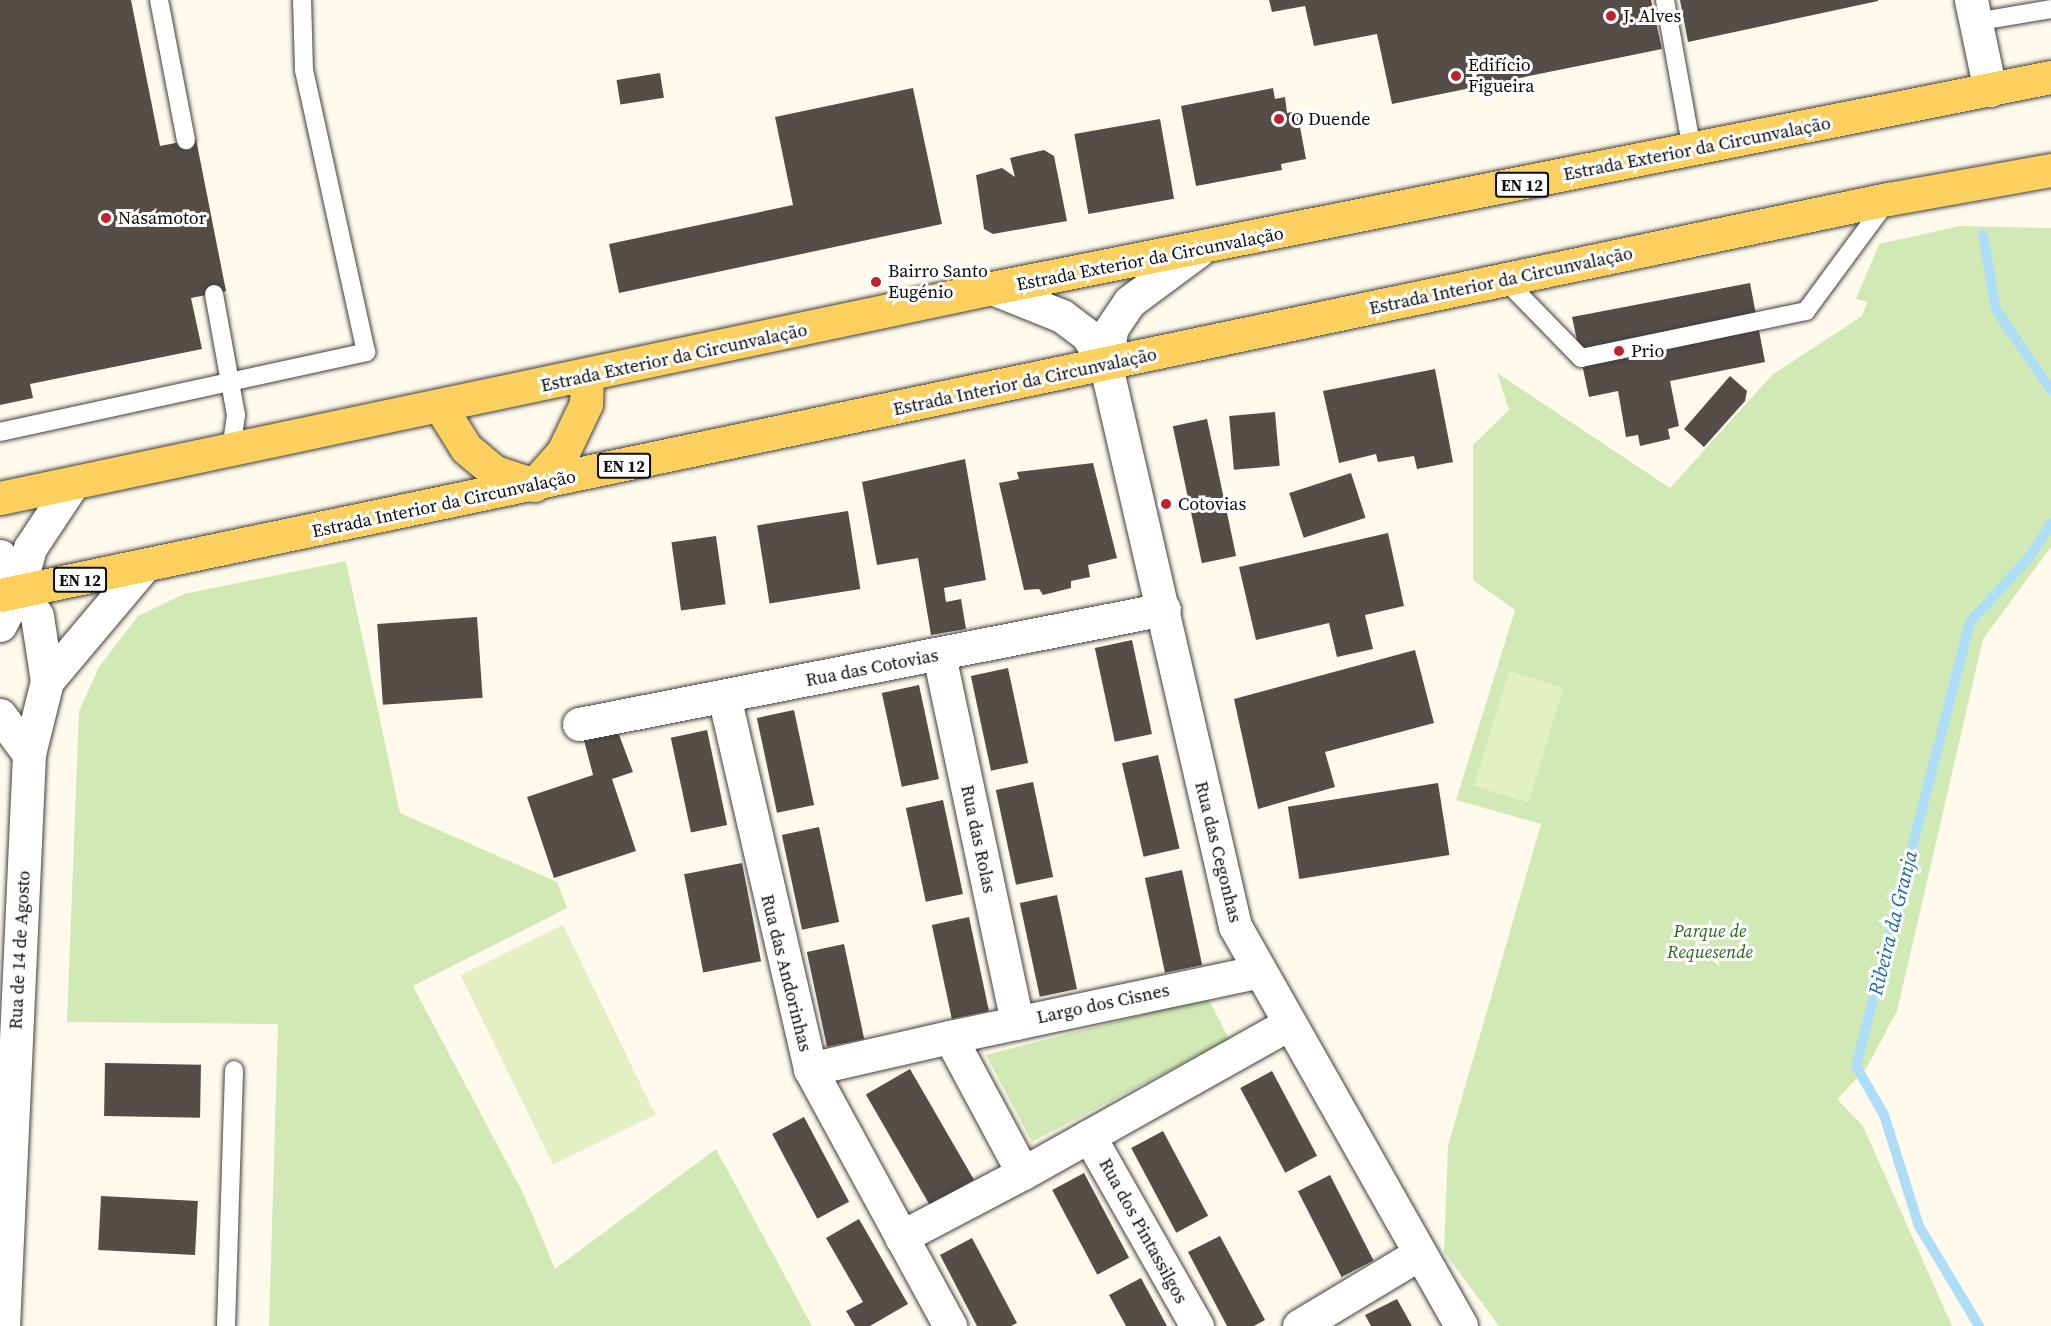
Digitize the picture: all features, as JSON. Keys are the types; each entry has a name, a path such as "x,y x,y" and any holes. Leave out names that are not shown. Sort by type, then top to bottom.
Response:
{"main road":[{"name":"Estrada Exterior da Circunvalação","path":"0,498 440,406 586,378 992,288 1198,250 2051,77"},
{"name":"Estrada Interior da Circunvalação","path":"9,593 142,568 1106,366 1888,199 2051,170"},
{"path":"440,406 466,448 495,472 534,485 563,452 586,404 586,378"}],"street":[{"path":"1973,11 1990,90"},
{"path":"1106,366 1111,329 1129,303 1198,250"},
{"path":"992,288 1062,316 1087,335 1106,366"},
{"name":"Rua das Cegonhas","path":"1106,366 1164,609 1220,870 1235,926 1257,972 1461,1326"},
{"path":"0,625 9,593 30,548 73,483"},
{"name":"Rua de 14 de Agosto","path":"0,556 9,593 37,616 48,681 29,754 3,1326"},
{"name":"Rua de 14 de Agosto","path":"48,681 142,568"},
{"name":"Rua das Cotovias","path":"579,724 1164,609"},
{"name":"Rua das Rolas","path":"939,655 1017,1023"},
{"name":"Rua das Andorinhas","path":"724,696 810,1069 950,1326"},
{"path":"0,715 29,754"},
{"name":"Largo dos Cisnes","path":"810,1069 1257,972"},
{"path":"901,1237 1023,1173 1288,1024"},
{"path":"950,1037 1023,1173"},
{"name":"Rua dos Pintassilgos","path":"1089,1136 1197,1326"},
{"path":"1299,1326 1419,1254"}],"lane":[{"path":"159,0 186,140"},
{"path":"0,432 366,352 304,70 302,0"},
{"path":"1665,0 1692,150"},
{"path":"1973,11 2051,9"},
{"path":"1505,280 1581,358 1806,311 1888,199"},
{"path":"214,294 236,415 231,449"},
{"path":"226,1326 234,1070"}],"green space":[{"name":"Parque de Requesende","path":"1960,226 2051,228 2051,547 1983,639 1897,1011 1866,1069 1837,1099 1863,1126 1952,1326 1499,1326 1444,1252 1448,1146 1541,824 1456,800 1515,610 1473,580 1473,445 1509,410 1497,373 1670,488 1772,375 1862,316 1867,302 1856,299 1879,244"},
{"path":"346,561 400,813 557,882 567,908 413,986 524,1195 555,1269 716,1149 812,1326 269,1326 278,1024 67,1022 79,711 99,667 138,616 184,594"},
{"path":"1509,671 1564,688 1528,802 1474,786"},
{"path":"563,925 655,1115 553,1165 461,975"},
{"path":"1208,998 1229,1039 1032,1142 986,1055"}],"building":[{"name":"Nasamotor","path":"0,0 131,0 160,146 196,139 226,291 191,298 202,349 30,384 33,398 0,405"},
{"name":"Edifício Figueira","path":"1269,0 1651,0 1662,49 1392,104 1377,34 1314,46 1305,6 1272,12"},
{"path":"1680,0 1878,0 1878,1 1688,42"},
{"path":"660,73 664,98 620,105 617,80"},
{"path":"913,88 942,224 619,293 609,244 793,205 775,117"},
{"path":"1273,88 1275,99 1285,97 1287,113 1297,111 1306,159 1281,164 1282,170 1196,186 1181,106"},
{"path":"1160,119 1174,199 1088,214 1074,134"},
{"path":"1044,150 1054,156 1067,221 993,234 984,229 976,175 1002,168 1015,177 1010,158"},
{"path":"1750,283 1765,362 1670,381 1679,426 1668,429 1670,439 1640,446 1638,435 1626,437 1618,391 1589,397 1572,317"},
{"path":"1435,369 1453,462 1417,469 1414,456 1378,462 1376,454 1339,463 1323,391"},
{"path":"1730,376 1747,391 1745,401 1704,447 1684,429"},
{"path":"1275,412 1280,466 1234,470 1229,416"},
{"path":"1207,419 1236,556 1202,563 1173,426"},
{"path":"965,459 986,580 944,588 946,602 961,599 966,629 931,635 918,558 877,565 862,482"},
{"path":"1093,463 1117,558 1088,565 1090,577 1071,581 1071,588 1043,595 1039,589 1024,590 999,483 1019,479 1017,472"},
{"path":"1351,473 1366,518 1304,538 1289,493"},
{"path":"848,511 860,589 769,603 757,525"},
{"path":"1388,533 1404,606 1365,615 1373,649 1337,657 1329,623 1256,640 1239,567"},
{"path":"716,536 726,604 681,611 671,542"},
{"path":"477,617 483,698 383,705 377,624"},
{"path":"1132,640 1152,734 1115,742 1095,648"},
{"path":"1415,650 1434,723 1325,752 1335,787 1258,809 1234,699"},
{"path":"1008,668 1028,763 991,771 971,676"},
{"path":"919,685 939,779 902,787 882,693"},
{"path":"794,710 814,805 777,813 757,718"},
{"path":"707,730 727,825 691,833 671,738"},
{"path":"618,732 633,772 612,779 636,851 554,878 527,797 593,775 584,740"},
{"path":"1158,755 1180,849 1144,857 1122,763"},
{"path":"1033,782 1053,877 1016,885 996,790"},
{"path":"1438,783 1449,855 1299,879 1288,807"},
{"path":"943,800 963,894 926,902 906,808"},
{"path":"819,827 839,922 802,930 782,835"},
{"path":"742,863 761,961 703,972 684,874"},
{"path":"1182,870 1202,965 1165,973 1145,878"},
{"path":"1057,895 1077,989 1040,997 1020,903"},
{"path":"969,917 989,1011 952,1019 932,925"},
{"path":"844,944 864,1039 827,1047 807,952"},
{"path":"105,1063 201,1065 200,1118 104,1116"},
{"path":"910,1069 974,1180 930,1205 866,1094"},
{"path":"1272,1071 1317,1156 1285,1173 1240,1088"},
{"path":"804,1117 849,1202 817,1219 772,1134"},
{"path":"1163,1131 1208,1216 1176,1233 1131,1148"},
{"path":"1084,1173 1129,1258 1097,1275 1052,1190"},
{"path":"1330,1175 1374,1261 1342,1277 1298,1191"},
{"path":"101,1196 198,1201 195,1255 98,1250"},
{"path":"859,1219 908,1304 870,1326 855,1326 846,1311 863,1302 826,1238"},
{"path":"1220,1236 1265,1320 1254,1326 1227,1326 1188,1252"},
{"path":"972,1238 1017,1323 1011,1326 977,1326 940,1255"},
{"path":"1141,1278 1167,1326 1126,1326 1109,1295"},
{"path":"1397,1299 1412,1326 1371,1326 1365,1315"}],"waterway":[{"name":"Ribeira da Granja","path":"1983,235 1996,310 2051,390"},
{"name":"Ribeira da Granja","path":"1979,1326 1919,1226 1884,1115 1856,1066 1970,622 2028,559 2051,524"}],"place":[{"name":"J. Alves","path":"1611,16"},
{"name":"Edifício Figueira","path":"1456,76"},
{"name":"O Duende","path":"1279,119"},
{"name":"Nasamotor","path":"106,218"},
{"name":"Bairro Santo Eugénio","path":"876,282"},
{"name":"Prio","path":"1619,351"},
{"name":"Cotovias","path":"1166,504"}]}
